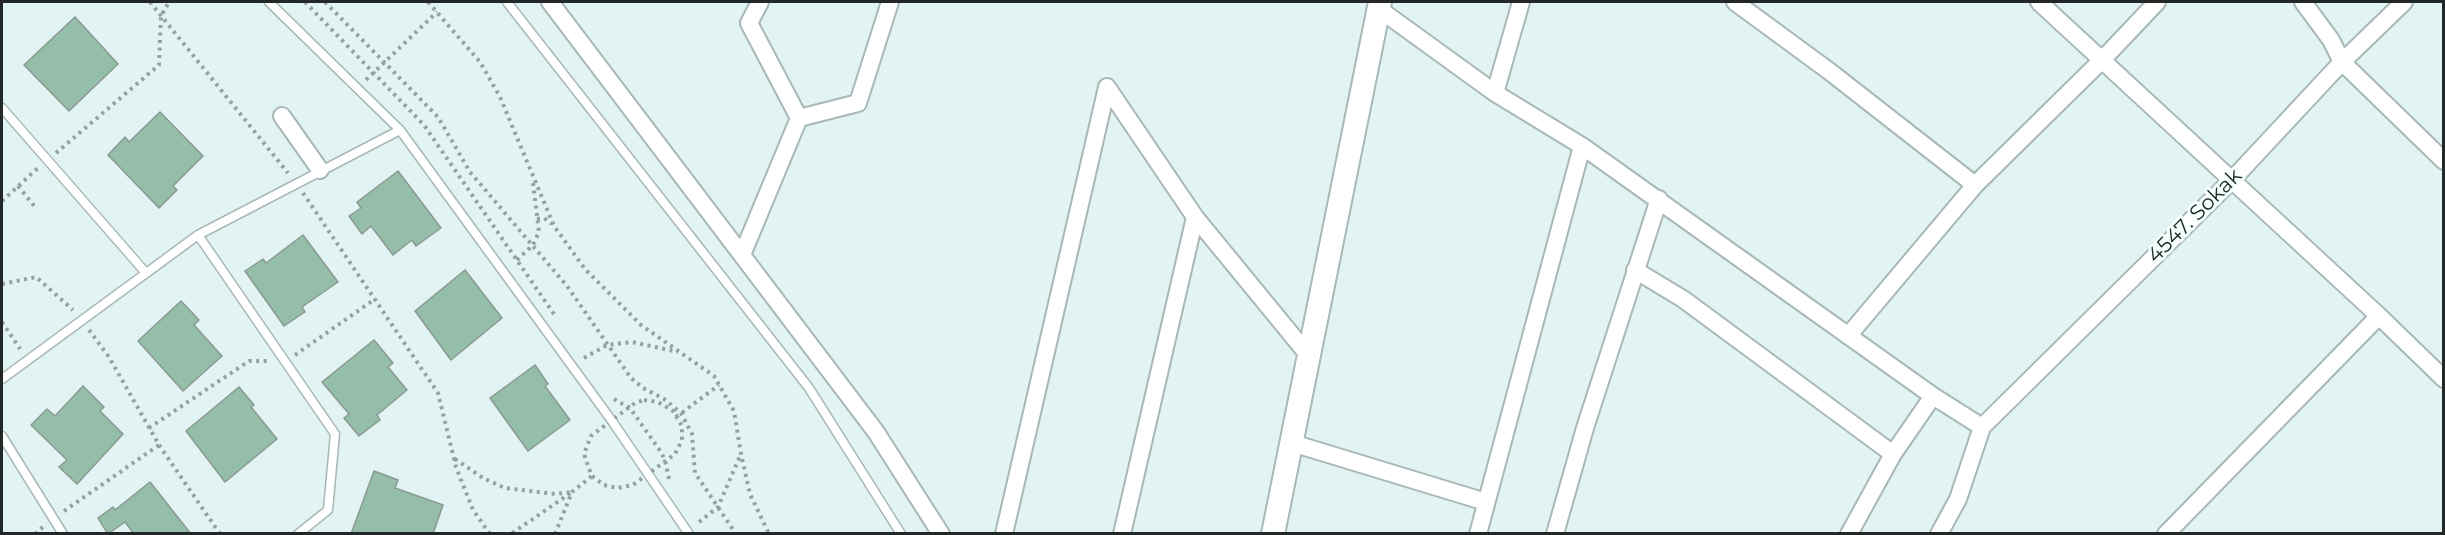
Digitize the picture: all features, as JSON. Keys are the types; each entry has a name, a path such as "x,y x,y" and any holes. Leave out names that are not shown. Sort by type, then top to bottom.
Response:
{"main road":[{"path":"1274,534 1380,5"}],"street":[{"path":"550,2 876,432 941,534"},
{"path":"760,2 749,23 799,118"},
{"path":"799,118 858,103 890,2"},
{"path":"1495,93 1521,2"},
{"path":"1735,2 1838,78 1975,185"},
{"path":"2039,2 2379,316 2444,379"},
{"path":"1848,336 1975,185 2102,60 2157,2"},
{"path":"2303,2 2331,40 2342,62 2444,160"},
{"name":"4547. Sokak","path":"1982,427 2232,180 2342,62 2404,2"},
{"path":"1380,5 1495,93 1582,146 1933,396 1982,427 1958,499 1939,534"},
{"path":"1004,534 1107,87 1195,217 1309,356"},
{"path":"282,116 320,170"},
{"path":"742,255 799,118"},
{"path":"1478,534 1582,146"},
{"path":"1555,534 1584,428 1659,200"},
{"path":"1122,534 1195,217"},
{"path":"1635,270 1683,299 1893,454"},
{"path":"2166,534 2379,316"},
{"path":"1849,534 1893,454 1933,396"},
{"path":"1292,443 1486,502"}],"lane":[{"path":"269,2 400,130 612,421 689,534"},
{"path":"507,2 809,388 901,534"},
{"path":"2,108 146,273"},
{"path":"2,379 198,235 400,130"},
{"path":"198,235 335,434 328,510 298,534"},
{"path":"2,436 63,534"}],"path":[{"path":"150,2 296,183 438,393 454,459 473,510 490,534"},
{"path":"2,201 159,65 162,16 169,2"},
{"path":"325,2 383,64 438,117 470,172 567,286 631,378 642,388 664,399 681,413 692,434 695,473 736,534"},
{"path":"428,2 485,71 520,142 532,179 554,226 585,269 640,326 714,376 734,411 750,494 769,534"},
{"path":"357,88 437,12"},
{"path":"517,260 533,245 539,232 532,179"},
{"path":"18,186 35,207"},
{"path":"537,219 544,218 554,226"},
{"path":"2,284 36,277 82,319 109,357 159,445 220,534"},
{"path":"149,428 249,361 285,362 375,299"},
{"path":"2,322 27,359"},
{"path":"584,358 607,345 632,342 683,353"},
{"path":"676,417 719,385"},
{"path":"35,534 159,445"},
{"path":"699,522 718,507 741,454"},
{"path":"454,459 483,478 505,488 546,493 572,492"},
{"path":"511,534 592,476"},
{"path":"555,534 572,492"}],"building":[{"path":"75,17 118,64 69,111 24,65"},
{"path":"160,112 203,156 173,186 177,190 159,208 108,155 125,137 129,142"},
{"path":"398,171 441,228 416,246 412,240 393,255 371,226 362,234 349,216 361,208 357,202"},
{"path":"303,235 338,282 302,307 305,312 284,326 245,271 263,259 266,263"},
{"path":"465,270 502,318 451,360 415,311"},
{"path":"181,301 199,320 194,325 222,356 183,391 138,341"},
{"path":"374,340 393,363 388,367 407,390 377,415 380,420 359,436 344,418 349,414 322,382"},
{"path":"535,365 548,384 545,386 570,420 528,451 490,398"},
{"path":"83,386 104,407 100,411 123,434 77,484 59,467 67,460 31,425 47,409 55,416"},
{"path":"239,387 254,405 251,407 277,439 225,482 186,431"},
{"path":"374,471 398,480 395,488 443,505 433,534 351,534"},
{"path":"150,482 191,534 134,534 125,522 108,534 98,518 113,507 115,510"}]}
